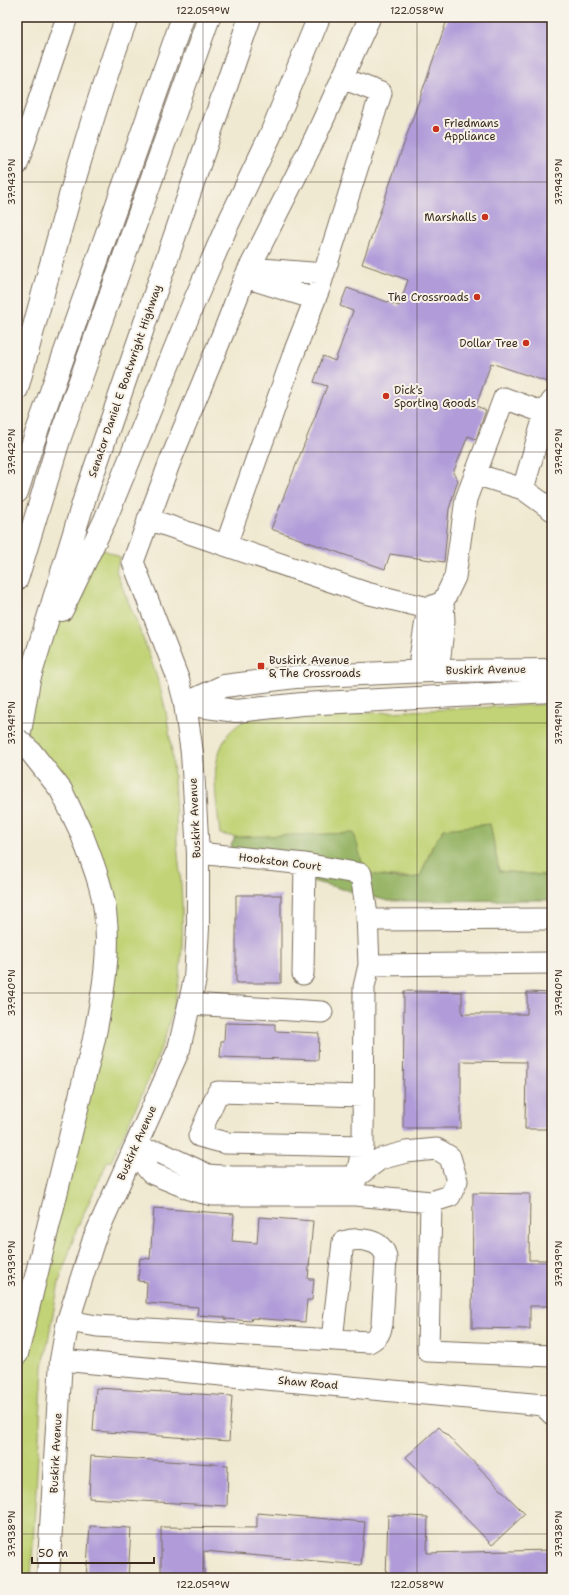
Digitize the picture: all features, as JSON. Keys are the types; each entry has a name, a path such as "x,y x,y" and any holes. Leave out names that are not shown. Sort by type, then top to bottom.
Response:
{"main road":[{"path":"17,389 76,178 114,53 127,17"},
{"path":"17,492 29,454 183,17"},
{"path":"17,579 59,440 209,17"},
{"name":"Senator Daniel E Boatwright Highway","path":"17,749 29,680 85,497 250,17"},
{"path":"29,680 105,520 203,282 226,228 270,136 319,17"},
{"name":"Buskirk Avenue","path":"48,1578 61,1360 68,1321 94,1239 179,1048 190,1004 194,979 198,928 198,853 192,753 185,704 224,686 295,677 429,671 552,670"},
{"path":"185,704 236,711 310,704 552,691"},
{"path":"17,739 31,752 61,790 81,832 98,877 105,910 108,949 104,991 92,1047 17,1354"}],"street":[{"path":"17,165 67,17"},
{"path":"185,704 179,682 133,562 148,519 247,272 314,140 370,17"},
{"path":"226,545 295,350 324,274 381,93 342,78"},
{"path":"247,272 324,274"},
{"path":"247,272 315,299"},
{"path":"429,671 420,658 435,605 455,577 466,499 504,398 550,410 523,489"},
{"path":"475,474 523,489 552,496"},
{"path":"523,489 552,510"},
{"path":"148,519 366,593 435,605"},
{"name":"Hookston Court","path":"198,853 305,864 361,874 368,920"},
{"path":"303,974 305,864"},
{"path":"355,1186 363,1146 364,987 369,966 368,920 552,919"},
{"path":"369,966 552,963"},
{"path":"190,1004 322,1012"},
{"path":"363,1096 218,1092 199,1136 226,1144 363,1146"},
{"path":"134,1151 158,1152 208,1175 355,1186 431,1202 450,1196 457,1181 450,1157 437,1149 406,1152 380,1159 355,1186"},
{"path":"431,1202 428,1351 552,1356"},
{"path":"68,1321 97,1326 332,1340 369,1342 377,1338 380,1333 386,1258 385,1251 380,1245 366,1241 349,1240 343,1242 341,1247 332,1340"},
{"name":"Shaw Road","path":"61,1360 543,1405 552,1414"}],"green space":[{"path":"93,545 120,557 116,571 148,650 167,716 170,734 181,880 182,951 175,1001 159,1054 111,1162 108,1161 77,1228 59,1283 43,1367 31,1578 17,1578 17,1354 108,949 81,832 18,741 29,680"},
{"path":"552,704 552,876 499,871 490,824 433,845 420,877 395,877 345,869 245,839 220,834 215,782 218,757 222,745 229,733 246,719"},
{"path":"490,824 499,871 552,876 552,900 388,901 304,879 305,864 226,856 235,837 354,833 365,873 400,879 420,877 433,845 444,829"}],"building":[{"name":"The Crossroads","path":"448,17 552,17 552,369 547,382 491,363 476,406 486,410 476,439 468,436 453,473 458,480 449,509 444,562 390,554 385,569 271,529 327,386 314,382 323,356 335,361 353,311 340,306 347,288 399,306 408,280 362,264"},
{"path":"236,895 281,895 281,983 236,983"},
{"path":"404,991 462,992 462,1014 527,1014 527,992 552,993 552,1129 525,1129 526,1062 461,1061 461,1128 403,1128"},
{"path":"225,1023 275,1024 275,1031 319,1033 318,1060 220,1057 221,1041 224,1041"},
{"path":"473,1193 530,1194 529,1260 552,1260 552,1306 530,1306 530,1329 472,1328"},
{"path":"154,1208 234,1214 232,1241 257,1243 259,1217 313,1221 308,1279 314,1279 312,1300 307,1300 305,1322 252,1318 251,1321 225,1319 225,1317 197,1315 198,1307 146,1303 147,1282 138,1281 140,1258 150,1259"},
{"path":"96,1388 232,1396 229,1441 93,1431"},
{"path":"439,1427 525,1514 492,1545 406,1457"},
{"path":"91,1456 228,1465 227,1506 89,1498"},
{"path":"257,1513 365,1522 361,1565 204,1551 204,1578 161,1578 161,1527 257,1528"},
{"path":"388,1515 428,1517 427,1553 552,1550 552,1578 386,1578"},
{"path":"90,1526 131,1528 128,1578 86,1578"}],"place":[{"name":"Friedmans Appliance","path":"436,129"},
{"name":"Marshalls","path":"485,217"},
{"name":"The Crossroads","path":"477,297"},
{"name":"Dollar Tree","path":"526,343"},
{"name":"Dick's Sporting Goods","path":"386,396"},
{"name":"Buskirk Avenue & The Crossroads","path":"261,666"}]}
